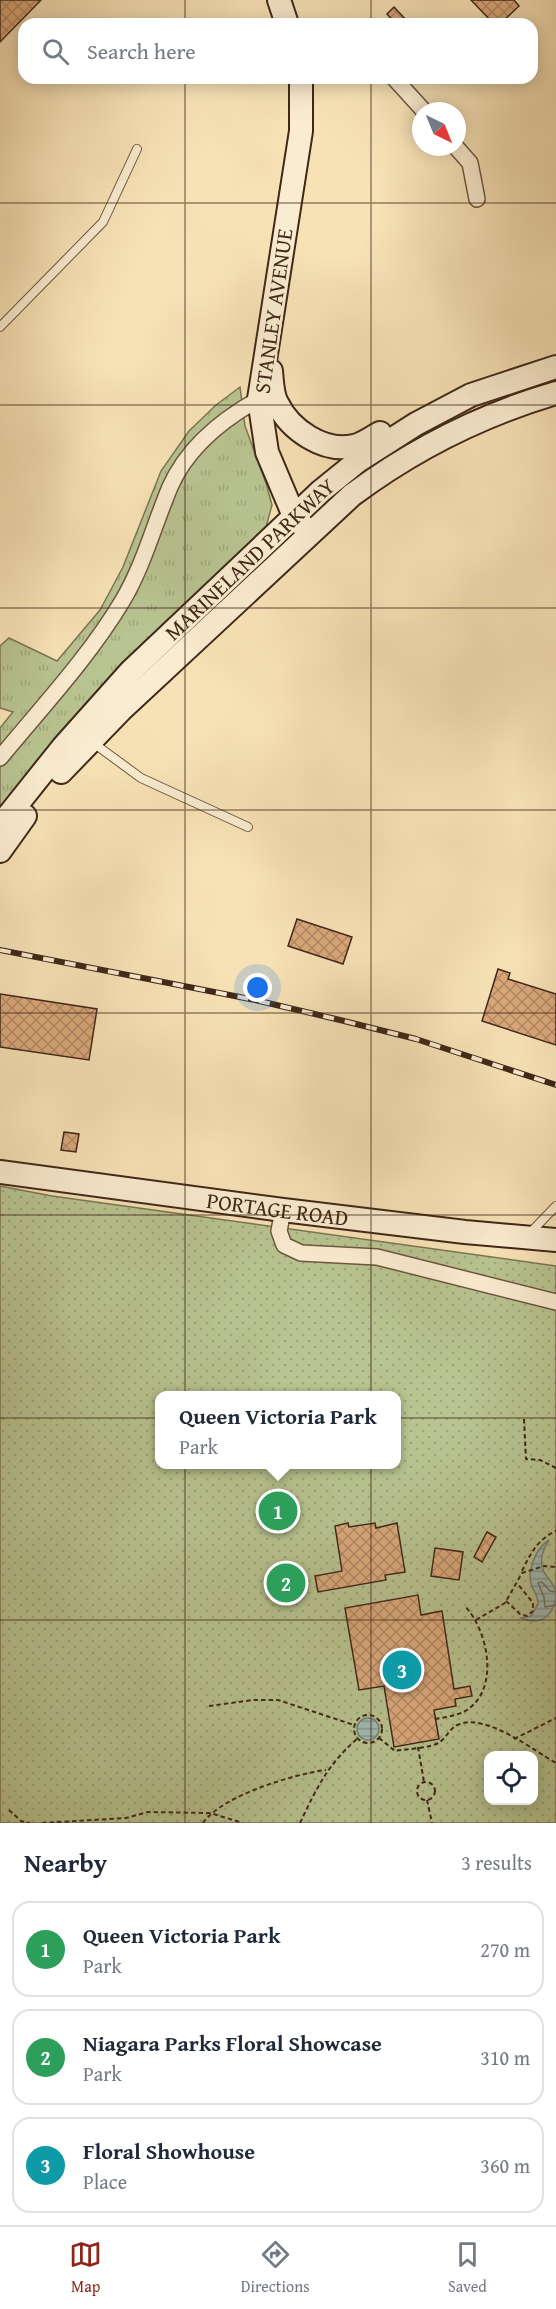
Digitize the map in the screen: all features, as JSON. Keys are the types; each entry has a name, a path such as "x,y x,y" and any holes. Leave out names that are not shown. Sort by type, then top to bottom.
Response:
{"main road":[{"path":"279,0 286,18"},
{"name":"STANLEY AVENUE","path":"301,84 301,131 259,399 267,452 294,516 310,533"},
{"path":"266,343 276,401 286,418 303,434 331,446 354,446 438,401 493,380 556,367"},
{"name":"MARINELAND PARKWAY","path":"0,826 63,747 130,672 294,516 358,461 416,424 471,395 556,367"},
{"name":"MARINELAND PARKWAY","path":"0,851 47,790 90,741 352,495 421,448 459,428 556,393"},
{"name":"PORTAGE ROAD","path":"0,1172 283,1210 556,1240"},
{"path":"0,1180 30,1183 70,1182"}],"street":[{"path":"399,84 416,102"},
{"path":"464,156 470,163 477,199"},
{"path":"0,758 70,673 122,601 142,563 170,487 185,460 203,440 227,420 259,399"},
{"path":"283,1210 279,1232 284,1245 301,1253 377,1257 556,1302"}],"lane":[{"path":"0,327 104,222 137,149"},
{"path":"90,741 141,778 249,827"},
{"path":"526,1238 556,1206"}],"path":[{"path":"524,1419 526,1459 540,1460 556,1468"},
{"path":"476,1620 498,1609 506,1601 534,1548 556,1531"},
{"path":"522,1573 531,1568 556,1567"},
{"path":"506,1601 521,1615 527,1616 532,1611 533,1603 517,1583"},
{"path":"435,1719 466,1711 474,1703 483,1687 488,1657 484,1638 476,1620 465,1606"},
{"path":"209,1706 253,1700 278,1700 354,1725"},
{"path":"361,1716 376,1717 382,1726 379,1738 367,1744 357,1739 354,1725 361,1716"},
{"path":"514,1739 556,1719"},
{"path":"379,1738 395,1751 438,1744 451,1729 461,1723 470,1722 492,1727 556,1763"},
{"path":"300,1823 326,1770 357,1739"},
{"path":"418,1747 424,1782"},
{"path":"203,1823 216,1808 271,1784 295,1776 326,1770"},
{"path":"424,1782 431,1783 435,1789 433,1796 427,1800 420,1798 417,1792 418,1785 424,1782"},
{"path":"427,1800 432,1823"},
{"path":"9,1810 21,1821 30,1823"},
{"path":"42,1823 126,1818 148,1812 210,1813 243,1823"}],"green space":[{"path":"240,387 245,426 272,505 266,527 255,544 0,815 0,728 13,712 0,708 0,646 9,638 57,661 100,610 123,567 161,471 189,431 216,405"},
{"path":"0,1186 52,1196 556,1266 556,1823 0,1823"}],"water":[{"path":"549,1540 543,1552 542,1563 543,1570 556,1592 553,1607 550,1613 541,1620 521,1618 531,1616 538,1604 530,1581 531,1567 540,1548"},
{"path":"368,1718 376,1721 379,1729 376,1737 368,1740 360,1737 357,1729 360,1721"}],"building":[{"path":"0,0 41,0 23,18 18,18 18,24 0,42"},
{"path":"471,0 514,0 519,6 506,18 488,18"},
{"path":"394,7 404,18 391,18 387,14"},
{"path":"297,919 352,937 343,964 288,946"},
{"path":"498,969 510,973 508,979 556,994 556,1045 482,1021"},
{"path":"0,994 97,1009 89,1060 0,1047"},
{"path":"64,1132 79,1134 76,1152 61,1150"},
{"path":"348,1523 349,1527 375,1523 376,1528 397,1523 405,1572 385,1575 386,1580 318,1592 315,1576 342,1571 335,1526"},
{"path":"487,1532 496,1537 482,1562 474,1557"},
{"path":"435,1548 463,1552 459,1580 431,1576"},
{"path":"418,1595 421,1615 442,1611 454,1689 470,1686 472,1696 455,1699 456,1706 434,1710 439,1739 394,1747 384,1686 359,1690 345,1608"}],"railway":[{"path":"0,950 255,1000 340,1020 416,1039 556,1085"}],"place":[{"name":"Queen Victoria Park","path":"278,1511"},
{"name":"Niagara Parks Floral Showcase","path":"286,1583"},
{"name":"Floral Showhouse","path":"402,1670"}]}
